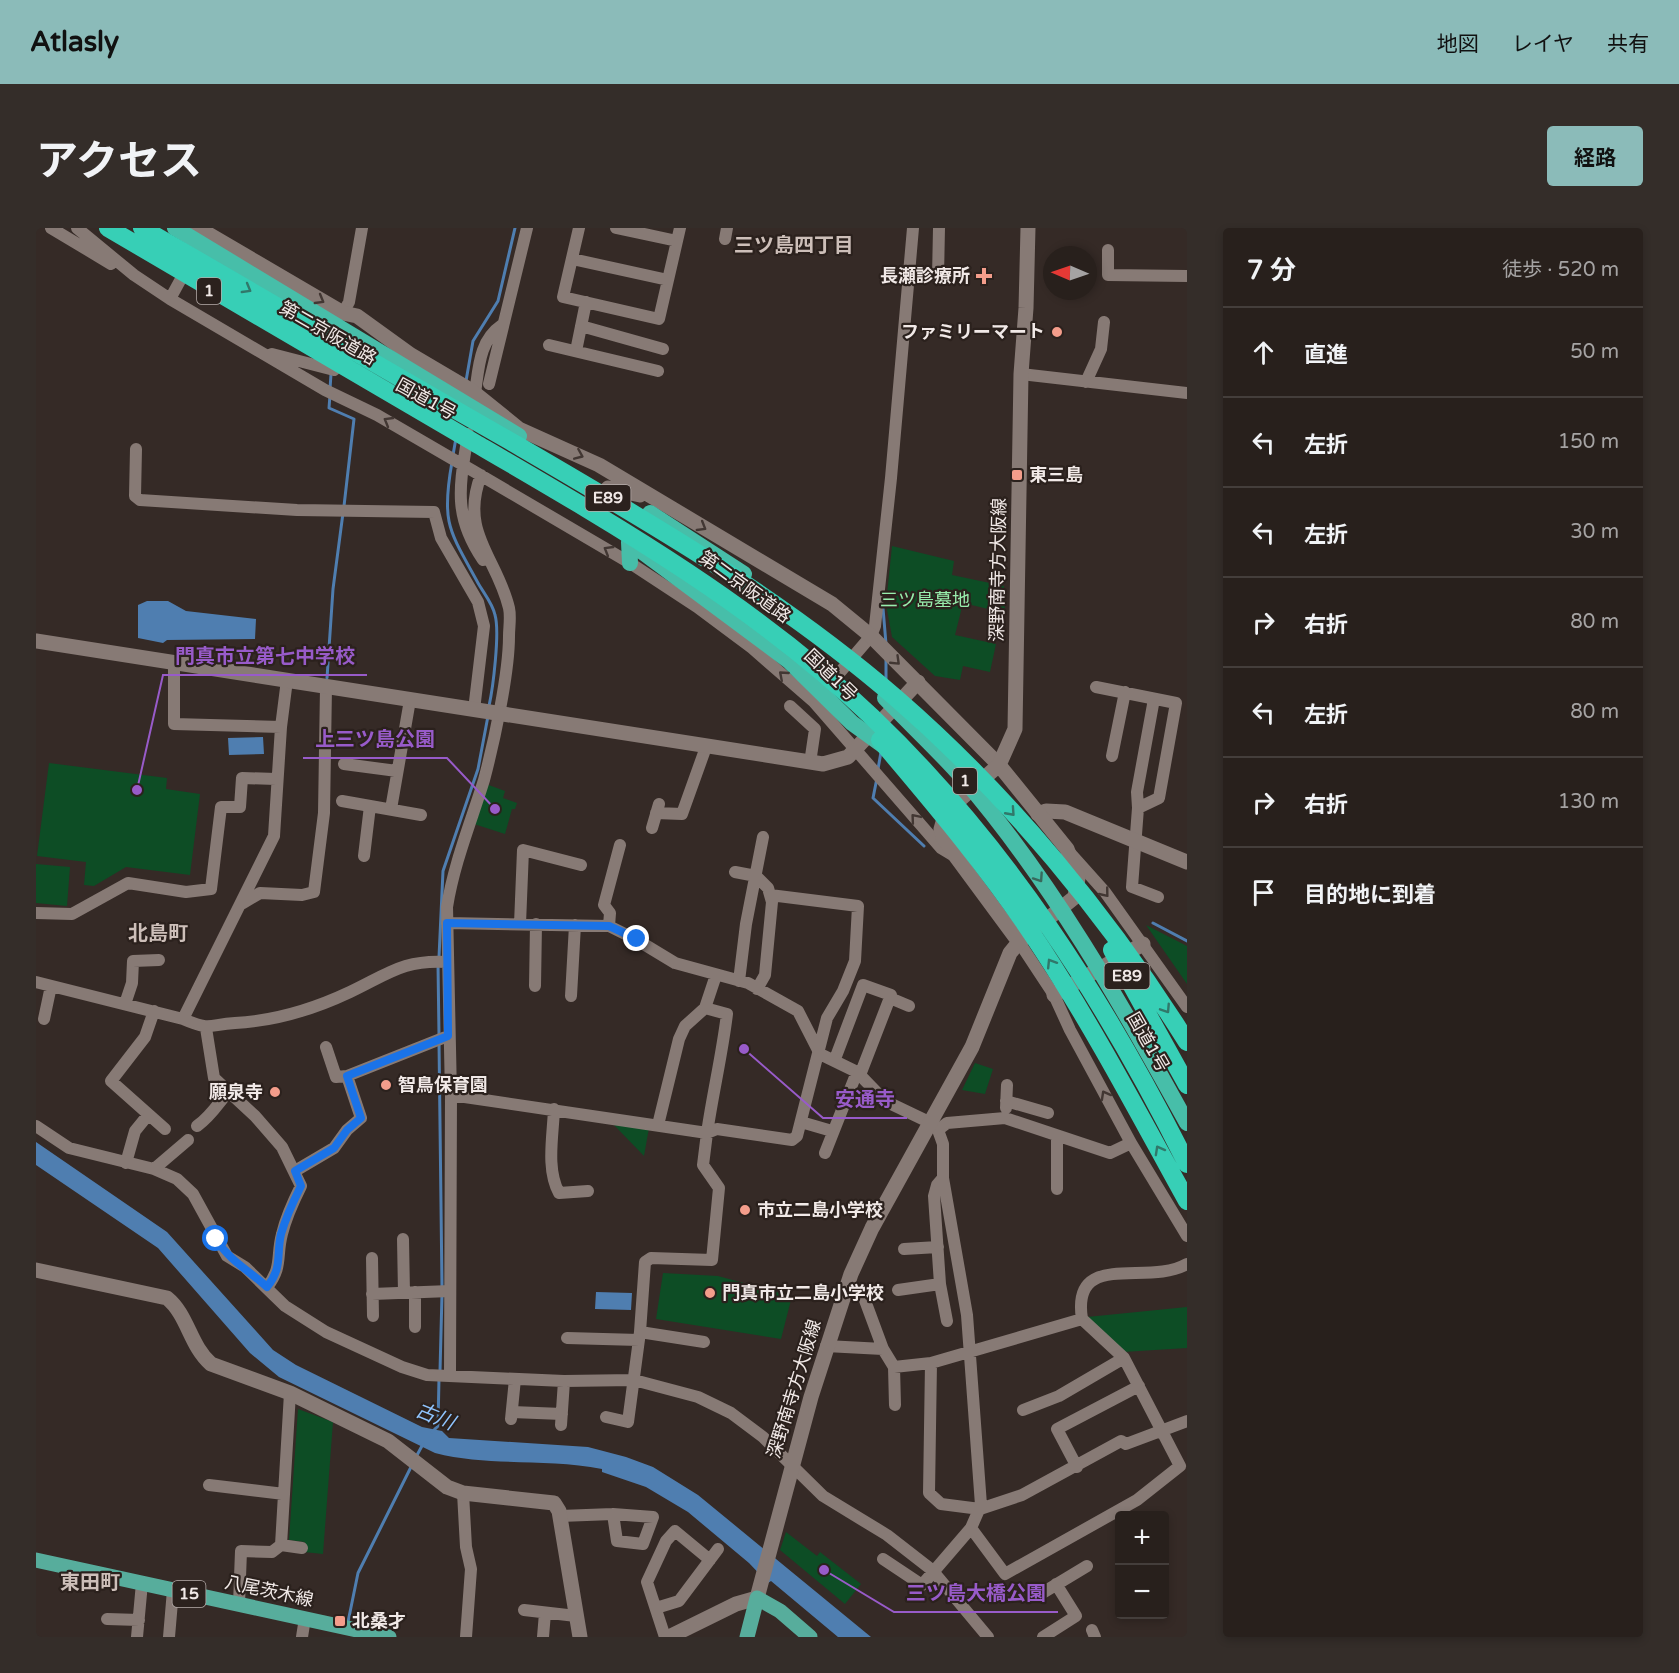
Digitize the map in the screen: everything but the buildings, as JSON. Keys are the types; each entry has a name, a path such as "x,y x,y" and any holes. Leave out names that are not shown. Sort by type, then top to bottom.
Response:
{"highway":[{"name":"国道1号","path":"98,228 268,324 334,370 460,441 629,542 789,661 818,698 927,777 981,828 1024,882 1103,990 1187,1156"},
{"name":"第二京阪道路","path":"108,228 586,507 733,602 797,651 873,718 975,827 1063,944 1112,1026 1187,1164"},
{"name":"第二京阪道路","path":"142,228 604,496 744,582 812,631 904,705 989,788 1061,870"},
{"name":"国道1号","path":"175,228 705,546 787,604 849,661 893,709 961,776 1019,850 1103,990 1187,1123"},
{"path":"629,542 630,563"},
{"path":"733,602 833,689 871,729 950,822 1041,947 1087,1021 1187,1201"},
{"path":"1061,870 1144,977 1187,1042"},
{"name":"E89","path":"1061,870 1101,931 1187,1085"}],"main road":[{"name":"八尾茨木線","path":"36,1560 389,1637"},
{"path":"747,1637 757,1598 780,1611 810,1637"}],"street":[{"path":"51,228 134,275 257,350 332,393 377,414 478,473 630,563 724,626 818,698 941,848 957,858"},
{"path":"77,228 134,275"},
{"path":"167,228 191,241 195,253 170,299"},
{"path":"198,228 344,313 357,316 411,355 451,378 471,404 519,429 582,456 832,604 871,636 999,765"},
{"path":"351,334 344,313 349,302 362,228"},
{"path":"489,384 527,228"},
{"path":"579,228 563,297 659,319 680,228"},
{"path":"616,228 676,241"},
{"path":"818,698 871,636 875,626 891,478 913,228"},
{"path":"938,277 939,228"},
{"name":"深野南寺方大阪線","path":"1019,942 943,837 942,822 946,812 999,765 1015,729 1021,374 1026,308 1028,228"},
{"path":"1108,250 1108,275 1187,276"},
{"path":"572,259 668,280"},
{"path":"576,351 586,302"},
{"path":"1086,382 1101,349 1104,322"},
{"path":"502,325 488,336 483,347 471,404 460,441 459,494 470,540 504,590"},
{"path":"581,326 663,349"},
{"path":"549,345 657,371"},
{"path":"257,350 334,370"},
{"path":"1021,374 1187,393"},
{"path":"136,449 135,496 140,500 343,511 434,512 441,538 478,602 484,626 487,712 484,778 451,878 441,961 441,1039 451,1095 442,1375"},
{"path":"478,473 472,511 486,554 504,590 509,611 509,649 487,712"},
{"path":"608,488 652,497"},
{"path":"36,641 810,763 837,762 848,757 918,682"},
{"path":"174,662 174,724 280,727"},
{"path":"183,1019 243,903 274,836 280,727 287,680"},
{"path":"243,903 260,893 302,895 314,892 324,813 326,687"},
{"path":"1096,687 1176,703 1160,798 1138,808"},
{"path":"1112,756 1125,692"},
{"path":"1154,699 1137,792 1137,841 1132,887 1158,897"},
{"path":"391,809 410,700"},
{"path":"790,706 815,729 810,763"},
{"path":"652,828 657,809 682,813 706,747"},
{"path":"344,765 397,771"},
{"name":"深野南寺方大阪線","path":"757,1598 792,1463 826,1346 860,1252 935,1126 972,1047 1010,953 1019,942 1075,897 1078,878 1066,849 999,765"},
{"path":"36,913 72,914 128,883 186,892 211,889 221,807 240,807 242,778 276,779"},
{"path":"342,801 421,815"},
{"path":"364,856 370,806"},
{"path":"1038,814 1046,811 1065,812 1187,862"},
{"path":"739,981 746,924 763,837"},
{"path":"609,926 610,913 603,905 620,845"},
{"path":"1066,849 1105,892 1187,1007"},
{"path":"520,924 523,850 581,866"},
{"path":"735,872 756,876 768,888 772,902 765,975 757,989"},
{"path":"451,1095 707,1133 717,1129 792,1140 797,1136 820,1054 827,1018 843,991 855,961 858,906 770,895"},
{"path":"447,923 609,926 637,939 675,963 739,981 798,1011 820,1054 835,1059 859,1074 885,1101 935,1126 944,1144 943,1178 967,1315 980,1509 971,1528 932,1570 922,1585 883,1559"},
{"path":"535,986 536,924"},
{"path":"571,996 575,925"},
{"path":"1019,942 1054,995 1070,1030 1131,1143 1187,1236"},
{"path":"1054,995 1143,944"},
{"path":"125,1004 132,983 134,962 159,960"},
{"path":"36,982 154,1011 206,1028 269,1021 348,992 386,972 419,960 441,961"},
{"path":"658,1125 679,1039 685,1026 705,1008 716,975"},
{"path":"835,1059 863,985 891,995 890,998 909,1006"},
{"path":"44,1019 51,986"},
{"path":"825,1153 831,1131 859,1074 890,998"},
{"path":"606,1418 628,1422 640,1336 645,1262 651,1258 711,1260 719,1188 703,1165 716,1075 721,1065 727,1014 705,1008"},
{"path":"154,1011 145,1037 111,1081 165,1129"},
{"path":"206,1028 214,1078 255,1116 282,1147 301,1186 289,1209 280,1237 278,1274 267,1287"},
{"path":"326,1047 336,1077 347,1076 441,1039"},
{"path":"295,1171 334,1148 347,1130 361,1118 347,1076"},
{"path":"1005,1118 1007,1085"},
{"path":"197,1126 213,1114 214,1108 228,1092"},
{"path":"1006,1101 1048,1113"},
{"path":"554,1109 551,1171 555,1187 559,1193 588,1191"},
{"path":"126,1163 135,1131 148,1115"},
{"path":"935,1126 1005,1118 1110,1153 1131,1143"},
{"path":"801,1122 831,1131"},
{"path":"36,1126 69,1148 154,1169 177,1179 193,1194 226,1256 245,1267 285,1306 326,1332 402,1367 442,1375 564,1382 634,1380 698,1397 731,1413 792,1463 823,1496 887,1535 932,1570 988,1637"},
{"path":"1057,1136 1057,1189"},
{"path":"154,1169 188,1140"},
{"path":"943,1178 937,1185 934,1196 940,1284 947,1321"},
{"path":"403,1239 415,1328"},
{"path":"904,1249 938,1246"},
{"path":"372,1258 373,1316"},
{"path":"971,1528 1005,1574 1137,1500 1184,1466 1161,1429 1124,1358 1082,1318 1080,1292 1090,1280 1101,1276 1168,1271 1187,1264"},
{"path":"36,1270 167,1298 181,1314 203,1357 210,1364 290,1393 388,1441 447,1487 463,1493 545,1500 554,1503 560,1516 580,1637"},
{"path":"898,1290 940,1284"},
{"path":"372,1294 444,1292"},
{"path":"863,1295 884,1349 894,1367 895,1405"},
{"path":"894,1367 931,1363 1082,1318"},
{"path":"567,1338 640,1336 704,1342"},
{"path":"826,1346 884,1349"},
{"path":"1023,1410 1059,1396 1124,1358"},
{"path":"931,1363 929,1493 941,1504 980,1509 1022,1495 1121,1441 1126,1444 1187,1421"},
{"path":"514,1378 512,1415 562,1419 564,1382"},
{"path":"1077,1467 1057,1429 1139,1386"},
{"path":"281,1545 290,1393"},
{"path":"209,1485 284,1494"},
{"path":"463,1493 466,1547 471,1569 466,1637"},
{"path":"560,1516 613,1514"},
{"path":"710,1560 675,1531 666,1541 647,1582 667,1637 736,1604 757,1598"},
{"path":"239,1604 241,1551 272,1552 281,1545 302,1548"},
{"path":"656,1608 679,1601 718,1549"},
{"path":"1039,1595 1087,1566"},
{"path":"137,1637 142,1583"},
{"path":"1043,1637 1076,1616 1056,1584"},
{"path":"169,1637 173,1590"},
{"path":"524,1610 576,1616"},
{"path":"543,1637 545,1613"},
{"path":"302,1637 305,1618"},
{"path":"106,1619 139,1620"}],"green space":[{"name":"三ツ島墓地","path":"892,546 954,561 952,575 1004,586 1005,613 963,603 955,635 996,644 990,672 963,666 960,680 935,676 892,637 886,604"},
{"path":"49,763 167,778 166,789 200,794 190,875 126,867 94,886 84,885 86,862 37,856"},
{"path":"486,784 505,791 503,798 517,803 515,809 512,809 505,834 474,824"},
{"path":"36,864 70,867 67,906 36,903"},
{"path":"1146,925 1187,946 1187,984"},
{"path":"975,1063 993,1069 985,1094 962,1090"},
{"path":"613,1124 649,1128 644,1156"},
{"path":"663,1273 718,1276 792,1296 781,1339 656,1319"},
{"path":"1187,1307 1187,1348 1123,1352 1087,1317"},
{"path":"298,1409 333,1422 323,1554 304,1552 305,1542 289,1540"},
{"path":"786,1532 817,1556 820,1552 861,1584 845,1604 780,1550"}],"water":[{"path":"147,601 168,601 186,611 256,619 255,639 167,640 163,643 138,638 138,605"},
{"path":"263,737 264,754 229,755 228,738"},
{"path":"36,1142 167,1232 273,1350 296,1365 422,1427 442,1431 449,1438 588,1447 653,1467 698,1495 871,1637 838,1637 771,1581 768,1583 749,1563 688,1512 646,1487 602,1472 602,1469 560,1464 476,1460 435,1453 279,1377 250,1353 158,1248 36,1165"},
{"path":"596,1292 632,1293 631,1310 595,1309"}],"waterway":[{"path":"466,381 473,341 498,301 515,228"},
{"path":"330,389 331,374"},
{"path":"330,395 329,408 354,419 344,506"},
{"path":"453,455 456,438"},
{"path":"452,462 447,499 450,526 460,550 495,615 497,634 489,706"},
{"path":"327,678 333,589 343,513"},
{"path":"883,608 886,644"},
{"path":"886,659 886,679"},
{"path":"439,957 443,871 478,769 488,716"},
{"path":"878,769 881,752"},
{"path":"877,778 873,798 924,846"},
{"path":"1153,923 1187,941"},
{"path":"438,964 439,1035"},
{"path":"439,1042 442,1287"},
{"path":"440,1371 442,1294"},
{"name":"古川","path":"432,1432 438,1426 439,1378"},
{"path":"416,1457 423,1444"},
{"path":"348,1622 358,1573 412,1465"}],"place":[{"name":"長瀬診療所","path":"984,276"},
{"name":"ファミリーマート","path":"1057,332"},
{"name":"東三島","path":"1017,475"},
{"name":"門真市立第七中学校","path":"137,790"},
{"name":"上三ツ島公園","path":"495,809"},
{"name":"安通寺","path":"744,1049"},
{"name":"智鳥保育園","path":"386,1085"},
{"name":"願泉寺","path":"275,1092"},
{"name":"市立二島小学校","path":"745,1210"},
{"name":"門真市立二島小学校","path":"710,1293"},
{"name":"三ツ島大橋公園","path":"824,1570"},
{"name":"北桑才","path":"340,1621"}],"district":[{"name":"三ツ島四丁目","path":"794,246"},
{"name":"北島町","path":"158,934"},
{"name":"東田町","path":"90,1583"}],"route":[{"path":"216,1239 226,1256 245,1267 267,1287 278,1274 280,1237 289,1209 301,1186 295,1171 334,1148 347,1130 361,1118 347,1076 448,1036 447,923 609,926 637,939"}]}
